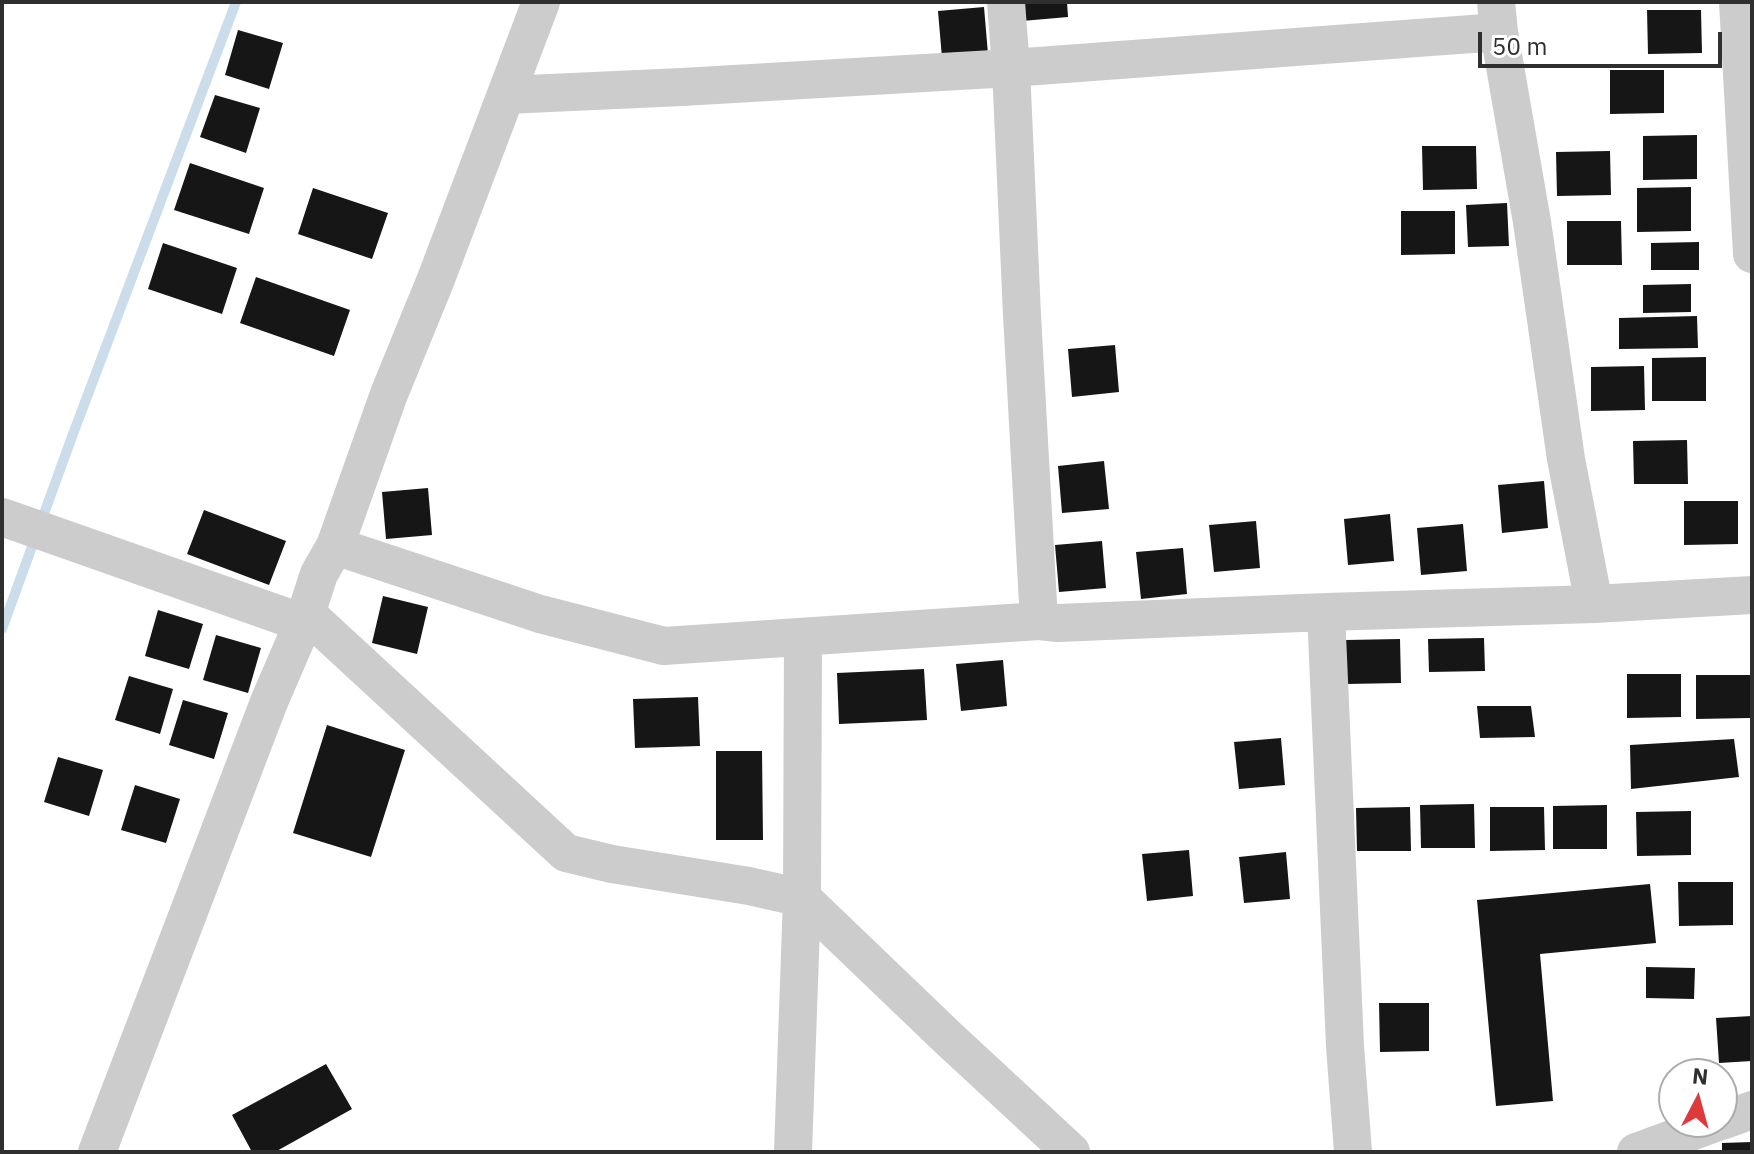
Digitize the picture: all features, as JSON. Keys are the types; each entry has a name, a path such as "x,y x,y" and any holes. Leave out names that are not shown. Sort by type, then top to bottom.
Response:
{"street":[{"path":"97,1152 319,574 335,546 389,394 541,2"},
{"path":"1006,2 1039,621"},
{"path":"1738,2 1751,230"},
{"path":"506,95 1011,68 1498,17 1532,222 1566,459 1594,604"},
{"path":"9,520 304,618 566,853 802,898 1071,1152"},
{"path":"335,546 540,614 664,646 1039,621 1058,623 1594,604 1752,595"},
{"path":"1326,612 1344,1030 1353,1152"},
{"path":"793,1152 802,898 803,637"},
{"path":"1636,1152 1674,1138"}],"building":[{"path":"1020,2 1067,2 1068,17 1022,21"},
{"path":"984,7 988,54 942,58 938,11"},
{"path":"1647,10 1701,10 1702,53 1648,54"},
{"path":"238,30 283,43 269,89 225,75"},
{"path":"1610,70 1664,70 1664,113 1610,114"},
{"path":"215,95 260,108 246,153 200,137"},
{"path":"1697,135 1697,179 1643,180 1643,136"},
{"path":"1422,146 1476,146 1477,189 1423,190"},
{"path":"1610,151 1611,195 1557,196 1556,152"},
{"path":"190,163 264,188 249,234 174,210"},
{"path":"1691,187 1691,231 1637,232 1637,188"},
{"path":"313,188 388,213 372,259 298,234"},
{"path":"1507,203 1509,246 1468,247 1466,205"},
{"path":"1401,211 1455,211 1455,254 1401,255"},
{"path":"1567,221 1621,221 1622,265 1567,265"},
{"path":"1699,242 1699,270 1651,270 1651,243"},
{"path":"163,243 237,268 222,314 148,289"},
{"path":"256,277 350,310 334,356 240,323"},
{"path":"1691,284 1691,312 1643,313 1643,285"},
{"path":"1697,316 1698,348 1619,349 1619,318"},
{"path":"1115,345 1119,392 1072,397 1068,349"},
{"path":"1706,357 1706,401 1652,401 1652,358"},
{"path":"1644,366 1645,410 1591,411 1591,367"},
{"path":"1687,440 1688,484 1634,484 1633,441"},
{"path":"1104,461 1109,509 1062,513 1058,466"},
{"path":"1544,481 1548,528 1502,533 1498,485"},
{"path":"428,488 432,535 386,539 382,492"},
{"path":"1684,501 1738,501 1738,544 1684,545"},
{"path":"204,510 286,541 269,585 187,554"},
{"path":"1390,514 1394,561 1348,565 1344,519"},
{"path":"1256,521 1260,568 1214,572 1209,525"},
{"path":"1463,524 1467,571 1421,575 1417,528"},
{"path":"1102,541 1106,588 1059,592 1055,545"},
{"path":"1183,548 1187,594 1141,599 1136,552"},
{"path":"383,596 428,607 417,654 372,643"},
{"path":"158,610 203,624 189,669 145,656"},
{"path":"216,635 261,648 248,693 203,680"},
{"path":"1484,638 1485,671 1429,672 1428,639"},
{"path":"1400,639 1401,683 1346,684 1346,640"},
{"path":"1003,660 1007,706 961,711 956,664"},
{"path":"924,669 927,720 839,724 837,673"},
{"path":"1627,674 1681,674 1681,717 1627,718"},
{"path":"1696,675 1750,675 1750,718 1696,719"},
{"path":"129,676 173,689 160,734 115,720"},
{"path":"698,697 700,746 635,748 633,699"},
{"path":"183,700 228,713 214,759 169,745"},
{"path":"1477,706 1531,706 1535,737 1480,738"},
{"path":"327,725 405,750 371,857 293,833"},
{"path":"1281,738 1285,785 1239,789 1234,742"},
{"path":"1734,739 1739,777 1631,789 1630,745"},
{"path":"716,751 762,751 763,840 716,840"},
{"path":"58,757 103,770 89,816 44,802"},
{"path":"135,785 180,799 166,843 121,830"},
{"path":"1474,804 1475,848 1421,848 1420,805"},
{"path":"1607,805 1607,849 1553,849 1553,806"},
{"path":"1410,807 1411,851 1357,851 1356,808"},
{"path":"1490,807 1544,807 1545,850 1490,851"},
{"path":"1691,811 1691,855 1637,856 1636,812"},
{"path":"1189,850 1193,896 1147,901 1142,854"},
{"path":"1286,852 1290,899 1244,903 1239,857"},
{"path":"1678,882 1733,882 1733,925 1679,926"},
{"path":"1650,884 1656,943 1540,954 1553,1101 1496,1106 1477,900"},
{"path":"1646,967 1695,968 1694,999 1646,998"},
{"path":"1379,1003 1429,1003 1429,1051 1380,1052"},
{"path":"1752,1016 1752,1061 1719,1058 1716,1018"},
{"path":"326,1064 352,1109 275,1152 252,1152 232,1115"},
{"path":"1752,1142 1752,1152 1722,1152 1722,1143"}],"waterway":[{"path":"2,629 236,2"}]}
